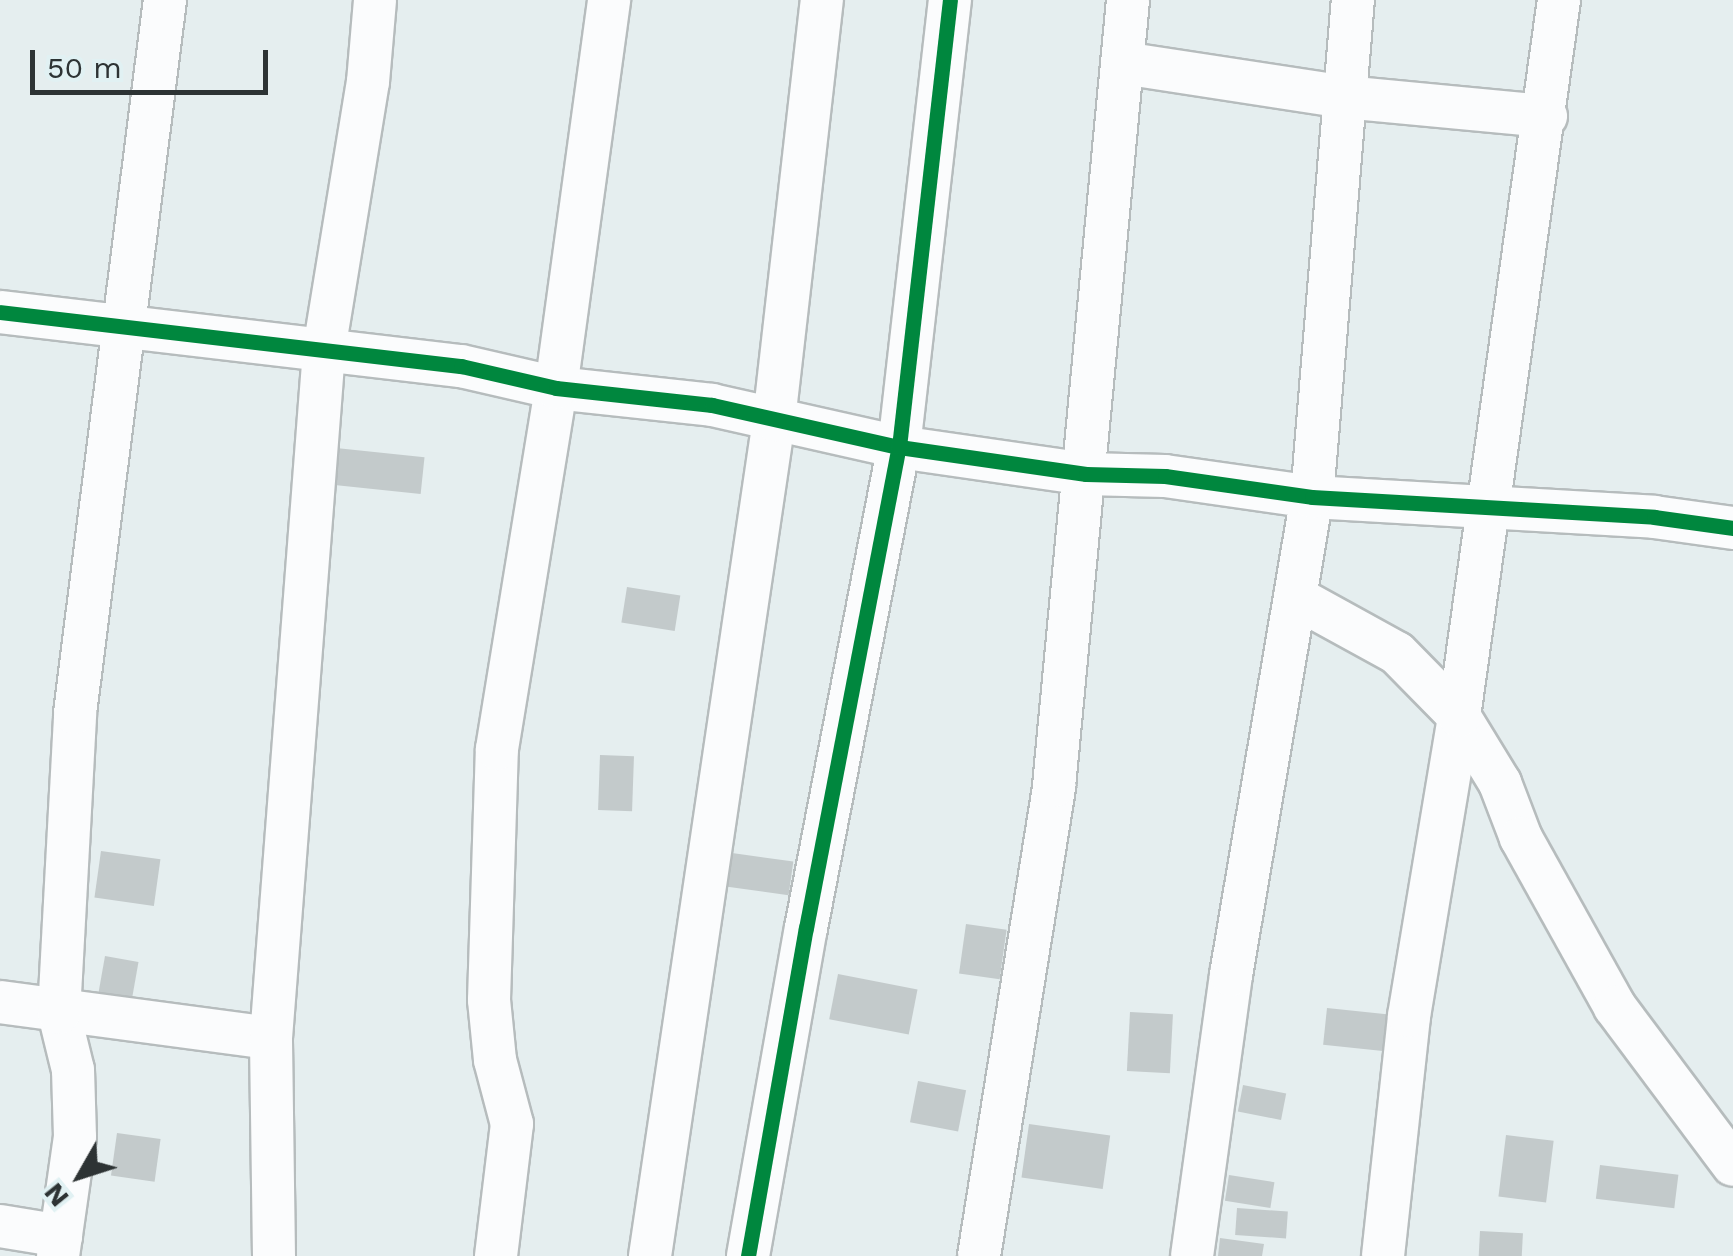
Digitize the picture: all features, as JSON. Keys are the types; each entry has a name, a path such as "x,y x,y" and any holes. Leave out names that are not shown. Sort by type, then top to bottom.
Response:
{"street":[{"path":"0,1226 60,1246 75,1137 73,1070 59,1013 75,712 166,0"},
{"path":"274,1256 271,1038 324,350 368,82 375,0"},
{"path":"496,1256 512,1124 494,1060 489,1000 498,749 556,388 609,0"},
{"path":"650,1256 774,420 822,0"},
{"path":"748,1256 806,928 899,447 950,0"},
{"path":"980,1256 1044,870 1086,474 1128,0"},
{"path":"1192,1256 1230,975 1312,496 1352,0"},
{"path":"1383,1256 1410,1016 1546,116 1559,0"},
{"path":"1123,62 1344,97 1546,116"},
{"path":"0,312 460,366 556,388 712,406 899,447 1086,474 1166,476 1312,496 1654,516 1733,528"},
{"path":"1295,597 1398,653 1458,716 1500,783 1521,838 1615,1007 1733,1165"},
{"path":"0,1002 59,1013 271,1038"}],"building":[{"path":"336,448 425,457 421,494 332,485"},
{"path":"627,587 680,595 675,631 621,623"},
{"path":"600,755 634,756 632,811 598,810"},
{"path":"101,851 160,859 154,906 94,898"},
{"path":"725,852 793,862 789,895 720,886"},
{"path":"966,924 1007,930 1000,979 959,974"},
{"path":"105,956 138,962 130,1007 97,1001"},
{"path":"838,974 918,989 909,1035 829,1019"},
{"path":"1327,1008 1399,1016 1395,1052 1323,1045"},
{"path":"1130,1012 1173,1014 1170,1073 1127,1071"},
{"path":"918,1081 966,1090 958,1132 910,1122"},
{"path":"1243,1085 1286,1093 1281,1120 1238,1112"},
{"path":"1029,1124 1110,1135 1103,1189 1021,1177"},
{"path":"117,1133 161,1139 155,1182 111,1176"},
{"path":"1506,1135 1554,1141 1546,1202 1498,1197"},
{"path":"1600,1165 1678,1175 1674,1208 1596,1199"},
{"path":"1229,1175 1274,1182 1270,1208 1225,1201"},
{"path":"1237,1208 1288,1212 1286,1238 1235,1235"},
{"path":"1480,1231 1523,1233 1522,1256 1479,1256"},
{"path":"1220,1238 1264,1244 1262,1256 1218,1256"}],"cycle path":[{"path":"748,1256 806,928 899,447 950,0"},
{"path":"0,312 461,366 556,388 712,405 899,447 1086,474 1165,476 1312,497 1654,517 1733,528"}]}
